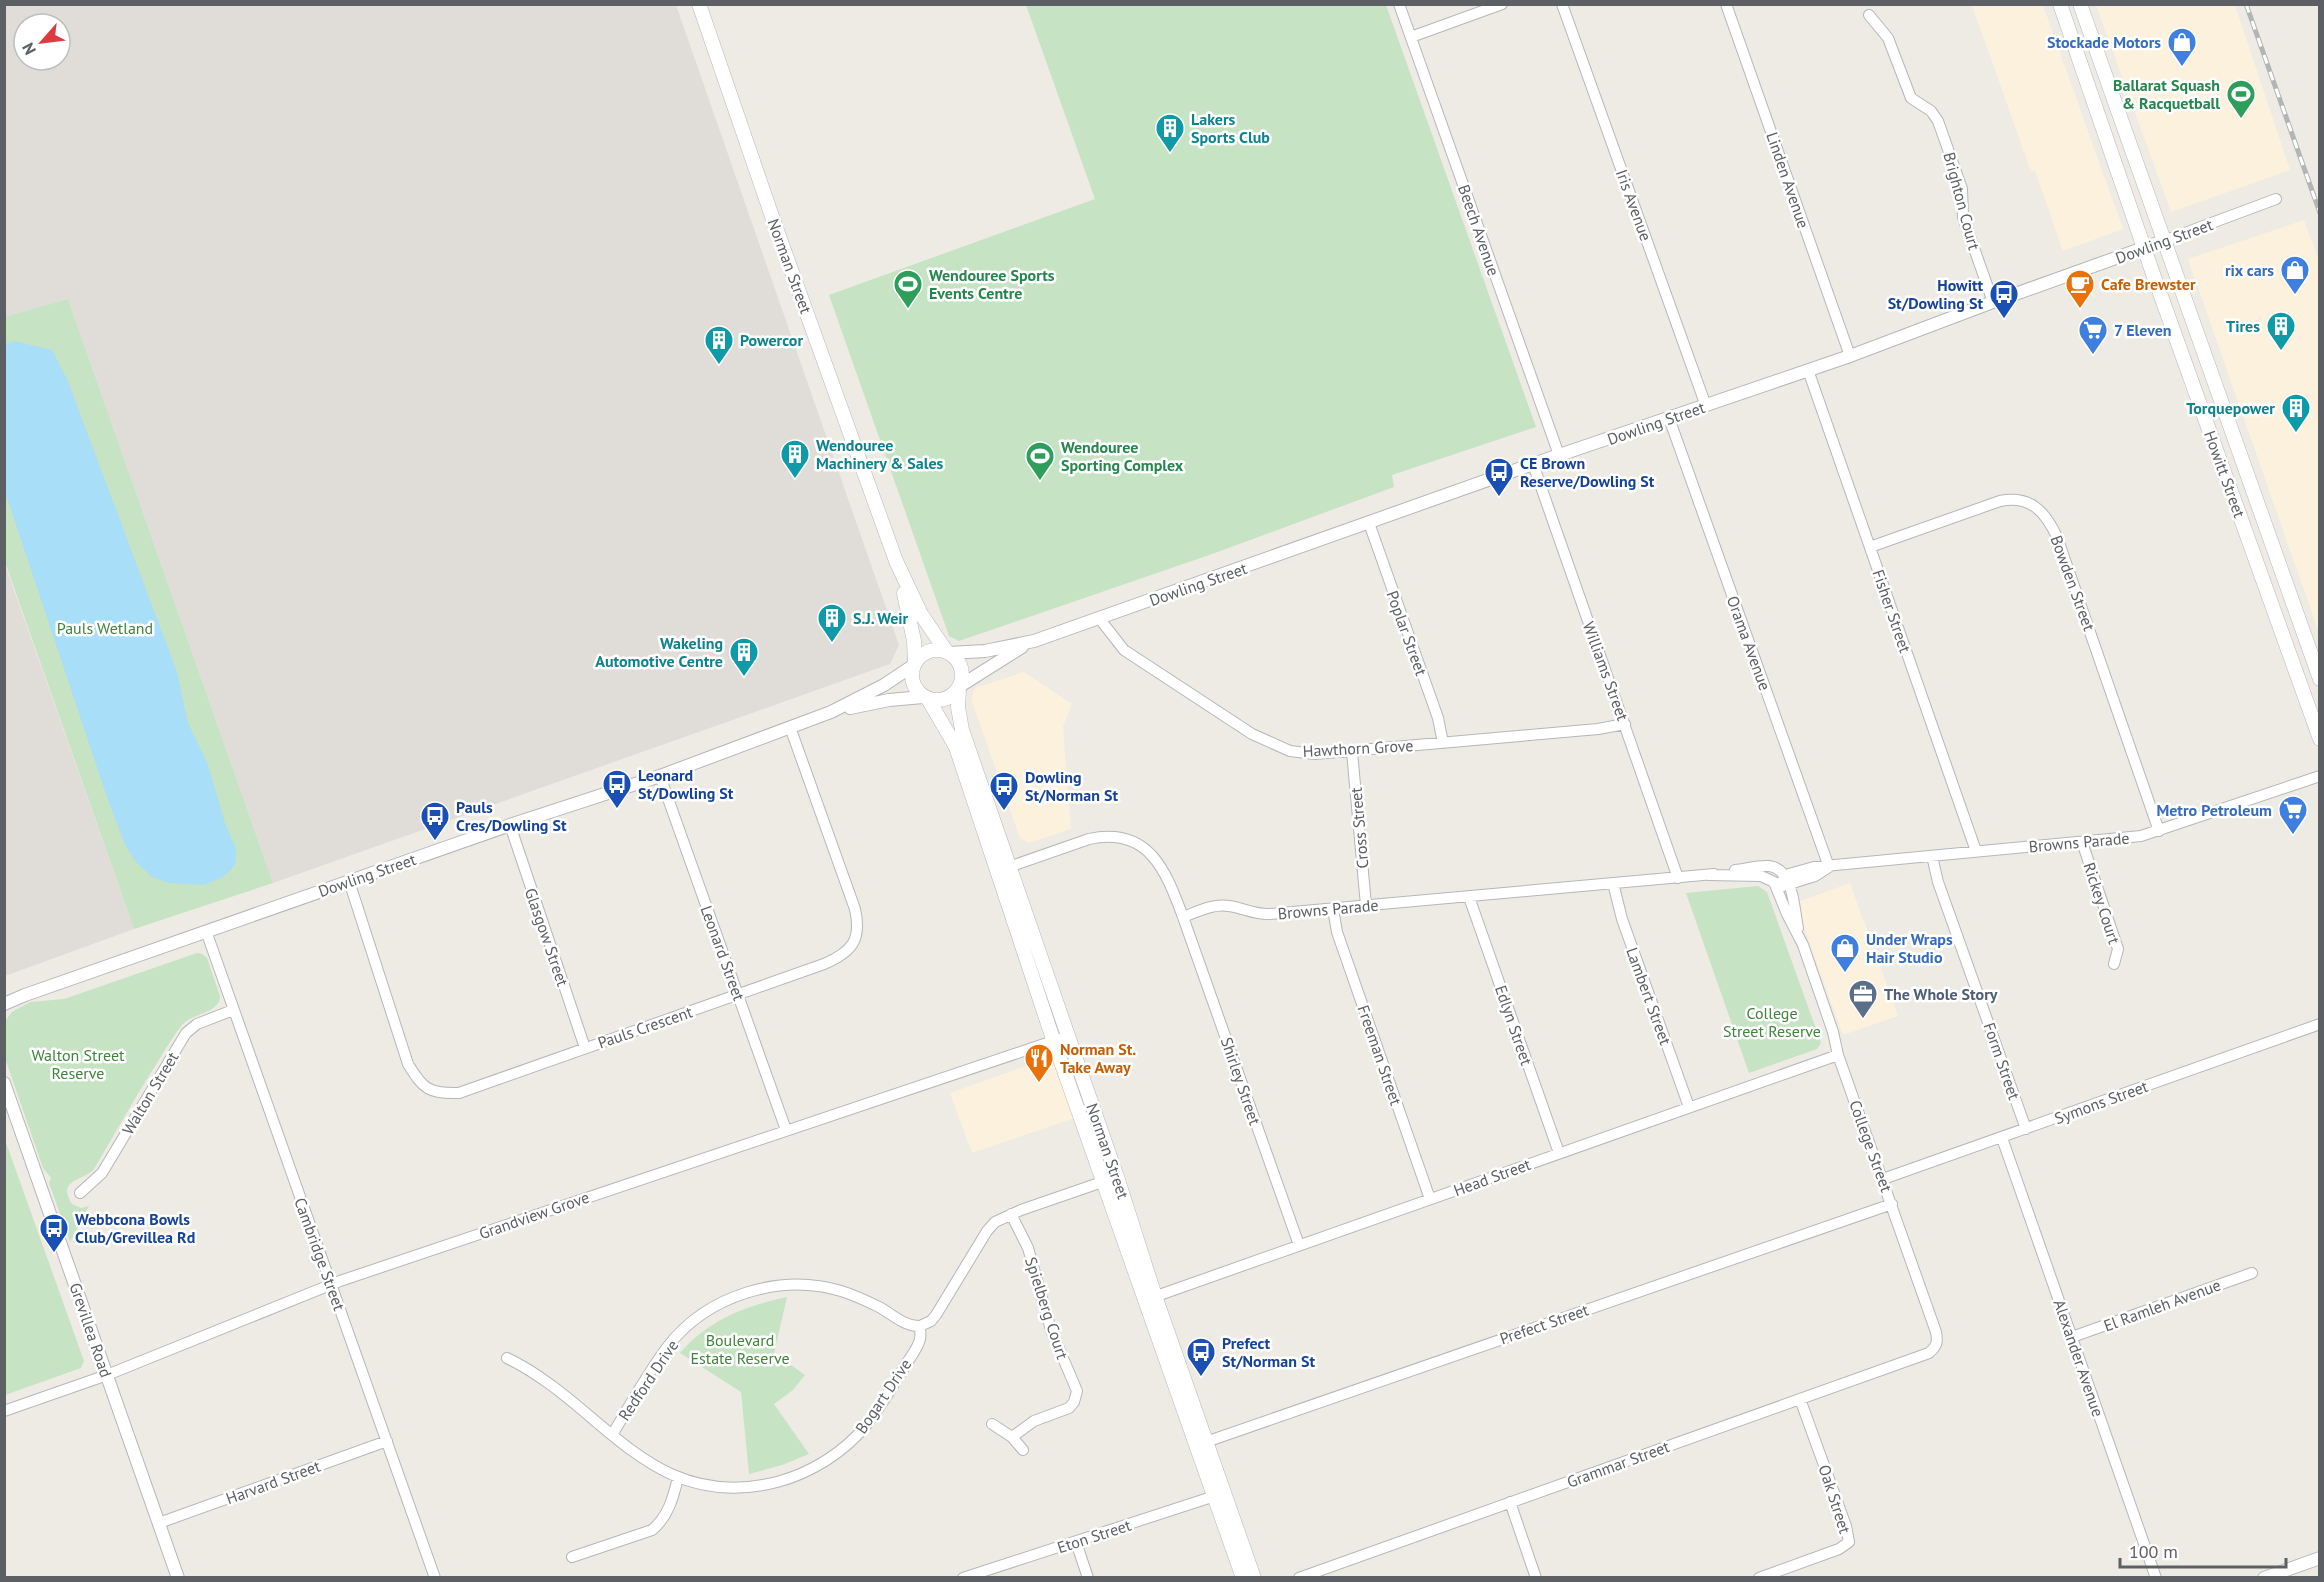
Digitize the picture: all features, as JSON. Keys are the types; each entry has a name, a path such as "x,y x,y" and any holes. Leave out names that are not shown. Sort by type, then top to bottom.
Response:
{"main road":[{"name":"Norman Street","path":"699,4 775,225 896,561 921,614 948,652 957,660 962,670 958,707 962,730 1054,1042 1111,1179"},
{"path":"2061,10 2081,6"},
{"name":"Howitt Street","path":"2081,6 2166,240 2319,679"},
{"name":"Howitt Street","path":"2061,10 2319,739"},
{"name":"Norman Street","path":"896,561 914,641 915,663 912,680 916,689 926,698 945,725 956,747 1068,1034 1111,1179 1150,1298 1219,1494 1254,1578"},
{"path":"915,663 929,651 948,652"},
{"path":"926,698 938,700 947,698 959,687"},
{"name":"Norman Street","path":"1219,1494 1243,1578"}],"street":[{"name":"Beech Avenue","path":"1400,4 1559,455"},
{"path":"1411,37 1502,4"},
{"name":"Iris Avenue","path":"1562,4 1706,406"},
{"name":"Linden Avenue","path":"1726,4 1850,356"},
{"name":"Brighton Court","path":"1869,15 1888,38 1912,99 1931,111 1938,121 1962,189 1963,217 1992,302"},
{"name":"Dowling Street","path":"948,652 985,651 1034,641 1533,464 1850,356 2276,199"},
{"name":"Fisher Street","path":"1808,370 1976,851"},
{"name":"Orama Avenue","path":"1669,418 1829,867"},
{"name":"Williams Street","path":"1533,464 1678,878"},
{"name":"Bowden Street","path":"1870,547 2000,501 2018,500 2036,507 2043,513 2057,537 2159,831"},
{"name":"Poplar Street","path":"1369,523 1438,718 1443,743"},
{"name":"Hawthorn Grove","path":"1099,618 1124,650 1264,741 1298,753 1352,752 1598,729 1625,724"},
{"name":"Dowling Street","path":"959,687 1034,641"},
{"name":"Dowling Street","path":"4,1004 510,825 660,776 831,712 884,685 915,663"},
{"name":"Dowling Street","path":"831,712 874,702 926,698"},
{"name":"Pauls Crescent","path":"349,881 408,1064 419,1082 438,1094 459,1093 837,959 848,951 858,931 855,909 790,727"},
{"name":"Cross Street","path":"1352,752 1366,905"},
{"name":"Leonard Street","path":"660,776 786,1130"},
{"name":"Browns Parade","path":"1183,917 1224,905 1258,914 1333,909 1709,875 1769,866 1779,870 1787,881 1815,876 1829,867 2136,837 2319,776"},
{"name":"Glasgow Street","path":"510,825 585,1048"},
{"path":"1003,869 1089,839 1102,837 1123,839 1144,849 1162,866 1183,917"},
{"name":"Rickey Court","path":"2082,842 2118,949 2114,964"},
{"name":"Form Street","path":"1932,856 1938,882 2026,1129"},
{"name":"Browns Parade","path":"1709,875 1761,876 1770,879 1777,886"},
{"path":"1777,886 1787,881"},
{"name":"College Street","path":"1787,881 1803,945 1833,1032 1838,1055 1936,1332 1938,1341 1936,1347"},
{"name":"Lambert Street","path":"1613,883 1622,919 1689,1107"},
{"name":"College Street","path":"1777,886 1786,914 1803,945"},
{"name":"Edlyn Street","path":"1469,897 1559,1153"},
{"name":"Freeman Street","path":"1333,909 1336,932 1430,1199"},
{"name":"Shirley Street","path":"1183,917 1299,1245"},
{"name":"Cambridge Street","path":"206,931 435,1578"},
{"name":"Walton Street","path":"80,1193 102,1173 186,1033 197,1024 234,1010"},
{"name":"Symons Street","path":"1883,1179 2319,1024"},
{"name":"Grandview Grove","path":"4,1411 107,1375 331,1285 786,1130 1054,1042 1068,1034"},
{"name":"Head Street","path":"1150,1298 1838,1055"},
{"name":"Grevillea Road","path":"4,1083 178,1578"},
{"name":"Alexander Avenue","path":"2001,1138 2156,1578"},
{"path":"920,1326 931,1321 936,1315 991,1226 1011,1214 1111,1179"},
{"name":"Prefect Street","path":"1201,1443 1892,1204"},
{"name":"Spielberg Court","path":"1011,1214 1028,1248 1051,1330 1077,1391 1074,1402 1069,1408 1034,1421 1012,1437"},
{"name":"El Ramleh Avenue","path":"2072,1337 2252,1273"},
{"name":"Redford Drive","path":"612,1435 653,1368 675,1339 706,1312 744,1293 786,1285 828,1288 864,1300 909,1324 920,1326"},
{"name":"Bogart Drive","path":"507,1358 537,1375 648,1462 678,1478 717,1485 753,1486 790,1478 823,1463 858,1435 876,1412 919,1343 920,1326"},
{"name":"Grammar Street","path":"1299,1578 1929,1353 1936,1347"},
{"name":"Oak Street","path":"1759,1578 1852,1546 1800,1399"},
{"path":"992,1424 1012,1437 1023,1450"},
{"name":"Harvard Street","path":"159,1522 387,1441"},
{"path":"572,1557 652,1530 660,1522 670,1505 678,1478"},
{"name":"Eton Street","path":"963,1578 1219,1494"},
{"path":"1510,1502 1536,1578"},
{"path":"1076,1542 1088,1578"},
{"path":"2264,1578 2319,1558"}],"shaded area":[{"path":"5,5 676,5 899,645 890,664 273,883 68,299 5,317"},
{"path":"1972,5 2043,5 2123,229 2063,251 2035,171 2031,172"},
{"path":"2096,5 2235,5 2290,170 2171,212"},
{"path":"2304,220 2320,263 2319,633 2188,259"},
{"path":"4,562 134,929 5,976 4,976"},
{"path":"1024,672 1072,704 1063,727 1071,829 1029,843 1020,838 971,699 975,688"},
{"path":"1850,883 1898,1016 1843,1035 1795,903"},
{"path":"1051,1057 1075,1118 972,1153 950,1093"}],"green space":[{"path":"1026,5 1386,5 1536,427 1392,475 1394,487 1212,554 959,641 949,636 829,295 1095,199"},
{"name":"Pauls Wetland","path":"68,299 273,883 134,929 5,562 4,317"},
{"name":"College Street Reserve","path":"1758,886 1767,892 1821,1043 1817,1049 1749,1073 1686,893"},
{"name":"Walton Street Reserve","path":"197,953 207,958 220,996 219,1002 216,1006 183,1024 172,1038 94,1169 69,1185 67,1190 72,1204 81,1208 89,1206 70,1242 49,1183 51,1178 43,1168 5,1058 5,1021 12,1012 30,1002 64,999"},
{"path":"4,1137 84,1361 81,1368 5,1395"},
{"name":"Boulevard Estate Reserve","path":"787,1297 774,1353 805,1375 793,1390 774,1404 809,1454 782,1465 749,1474 741,1392 680,1353 691,1341 728,1316 756,1305"}],"water":[{"name":"Pauls Wetland","path":"14,341 52,350 67,379 177,672 188,723 207,762 225,823 236,849 235,865 223,877 204,885 169,883 152,877 135,861 124,842 108,800 5,492 5,345"}],"railway":[{"path":"2246,4 2320,213"}],"place":[{"name":"Stockade Motors","path":"2182,68"},
{"name":"Ballarat Squash & Racquetball","path":"2241,120"},
{"name":"Lakers Sports Club","path":"1170,154"},
{"name":"rix cars","path":"2295,296"},
{"name":"Wendouree Sports Events Centre","path":"908,310"},
{"name":"Cafe Brewster","path":"2080,310"},
{"name":"Howitt St/Dowling St","path":"2004,320"},
{"name":"Tires","path":"2281,352"},
{"name":"7 Eleven","path":"2093,356"},
{"name":"Powercor","path":"719,366"},
{"name":"Torquepower","path":"2296,434"},
{"name":"Wendouree Machinery & Sales","path":"795,480"},
{"name":"Wendouree Sporting Complex","path":"1040,482"},
{"name":"CE Brown Reserve/Dowling St","path":"1499,498"},
{"name":"S.J. Weir","path":"832,644"},
{"name":"Wakeling Automotive Centre","path":"744,678"},
{"name":"Leonard St/Dowling St","path":"617,810"},
{"name":"Dowling St/Norman St","path":"1004,812"},
{"name":"Metro Petroleum","path":"2293,836"},
{"name":"Pauls Cres/Dowling St","path":"435,842"},
{"name":"Under Wraps Hair Studio","path":"1845,974"},
{"name":"The Whole Story","path":"1863,1020"},
{"name":"Norman St. Take Away","path":"1039,1084"},
{"name":"Webbcona Bowls Club/Grevillea Rd","path":"54,1254"},
{"name":"Prefect St/Norman St","path":"1201,1378"}]}
